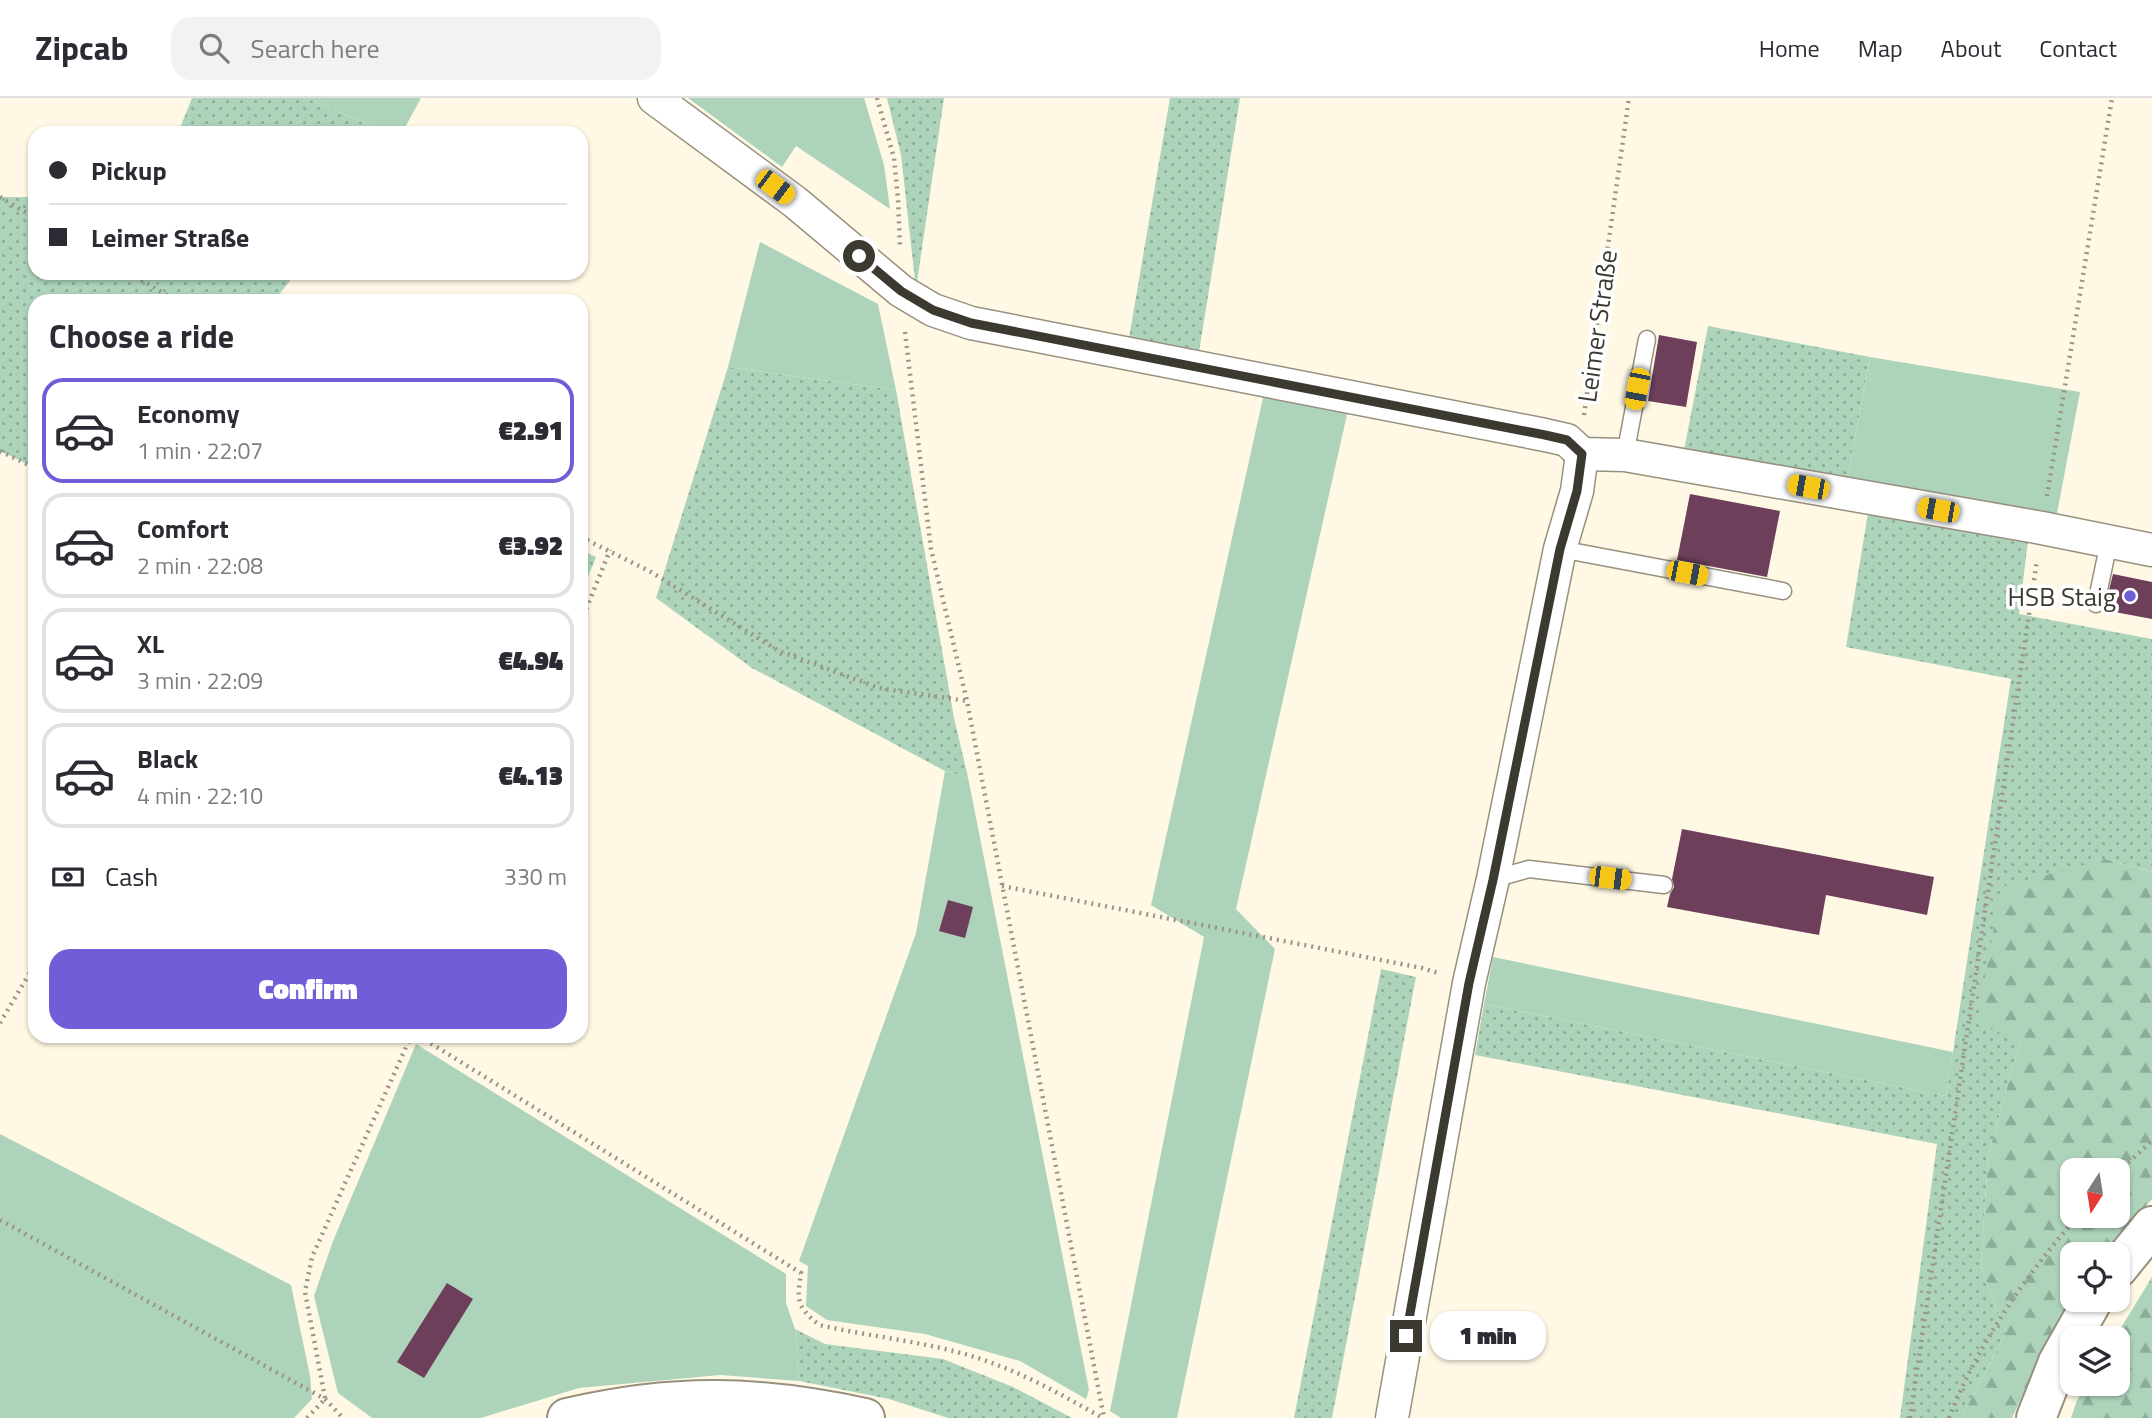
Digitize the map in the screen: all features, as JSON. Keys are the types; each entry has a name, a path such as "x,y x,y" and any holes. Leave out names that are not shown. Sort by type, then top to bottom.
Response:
{"street":[{"path":"654,98 795,202 901,291 933,310 971,323 1545,435 1567,440 1582,454 1625,455 2042,528 2152,550"},
{"path":"1392,1418 1469,983 1493,880 1560,549 1577,491 1582,454"},
{"path":"2130,1253 2152,1226"},
{"path":"2036,1418 2058,1362 2086,1312"},
{"path":"567,1418 673,1400 741,1399 811,1406 865,1418"}],"lane":[{"path":"1625,455 1647,339"},
{"path":"2096,604 2109,542"},
{"path":"1560,549 1783,591"},
{"path":"1493,880 1529,869 1664,885"}],"path":[{"path":"877,98 894,158 901,291 914,422 932,549 967,701 1103,1418"},
{"name":"Leimer Straße","path":"1582,454 1582,429 1629,98"},
{"path":"1910,1418 2042,528 2112,98"},
{"path":"0,197 28,214"},
{"path":"141,280 165,294"},
{"path":"0,450 28,464"},
{"path":"588,540 610,550 779,652 878,688 967,701"},
{"path":"588,605 610,550"},
{"path":"1002,886 1422,968 1469,983"},
{"path":"0,1023 28,976"},
{"path":"325,1399 304,1292 312,1257 408,1043"},
{"path":"430,1043 801,1272 797,1298 804,1313 819,1325 939,1347 992,1363 1048,1387 1103,1418"},
{"path":"2130,1161 2152,1141"},
{"path":"0,1220 325,1399 343,1418"},
{"path":"1949,1418 1962,1385 1999,1320 2068,1228"},
{"path":"307,1418 325,1399"}],"green space":[{"path":"192,98 307,98 371,126 181,126"},
{"path":"307,98 421,98 406,126 371,126"},
{"path":"688,98 864,98 884,165 890,209 796,146 782,167"},
{"path":"887,98 944,98 916,289 901,155"},
{"path":"1170,98 1240,98 1198,358 1128,344"},
{"path":"0,197 28,197 28,280 290,280 280,294 28,294 28,465 0,451"},
{"path":"760,242 878,304 896,390 728,367"},
{"path":"1708,326 1870,357 1847,481 1684,450"},
{"path":"1870,357 2080,392 2056,519 1847,481"},
{"path":"728,367 896,390 954,718 968,777 945,771 752,668 656,598"},
{"path":"1264,393 1348,410 1236,909 1275,949 1177,1418 1121,1418 1110,1411 1204,937 1151,905"},
{"path":"1868,513 2028,541 2019,614 2152,639 2152,872 2105,859 2020,1041 1988,1156 1981,1267 2006,1333 1961,1418 1900,1418 1937,1144 1475,1055 1484,1004 1946,1096 2011,679 1846,647"},
{"path":"588,553 596,557 588,577"},
{"path":"945,771 968,777 1089,1390 1086,1399 1020,1361 925,1334 827,1320 806,1306 808,1266 799,1261 916,933"},
{"path":"2105,859 2152,872 2152,1199 2130,1224 2130,1158 2060,1158 2060,1228 2126,1228 2114,1242 2060,1242 2060,1312 2065,1312 2012,1418 1961,1418 2006,1333 1981,1267 1988,1156 2020,1041 1977,1024 2001,887"},
{"path":"1493,957 1953,1052 1946,1096 1484,1004"},
{"path":"1381,969 1416,977 1332,1418 1294,1418"},
{"path":"416,1044 786,1274 786,1303 795,1329 799,1381 720,1375 579,1388 481,1418 372,1418 338,1393 314,1296 333,1241"},
{"path":"0,1134 291,1285 310,1376 312,1399 294,1418 0,1418"},
{"path":"2152,1277 2152,1418 2071,1418 2080,1396 2130,1396 2130,1326 2122,1326"},
{"path":"795,1329 825,1344 943,1359 1013,1387 1072,1418 948,1418 889,1399 799,1381"}],"building":[{"path":"1659,335 1697,342 1686,407 1648,401"},
{"path":"1690,494 1780,511 1767,577 1677,560"},
{"name":"HSB Staig","path":"2113,574 2152,582 2152,619 2104,610"},
{"path":"1682,829 1934,877 1927,915 1826,895 1819,935 1667,907 1674,887 1672,879"},
{"path":"948,900 973,907 965,938 939,931"},
{"path":"447,1283 473,1299 424,1378 397,1362"}],"place":[{"name":"HSB Staig","path":"2130,596"}],"route":[{"path":"859,256 901,291 933,310 971,323 1545,435 1567,440 1582,454 1577,491 1560,549 1493,880 1469,983 1406,1336"}]}
